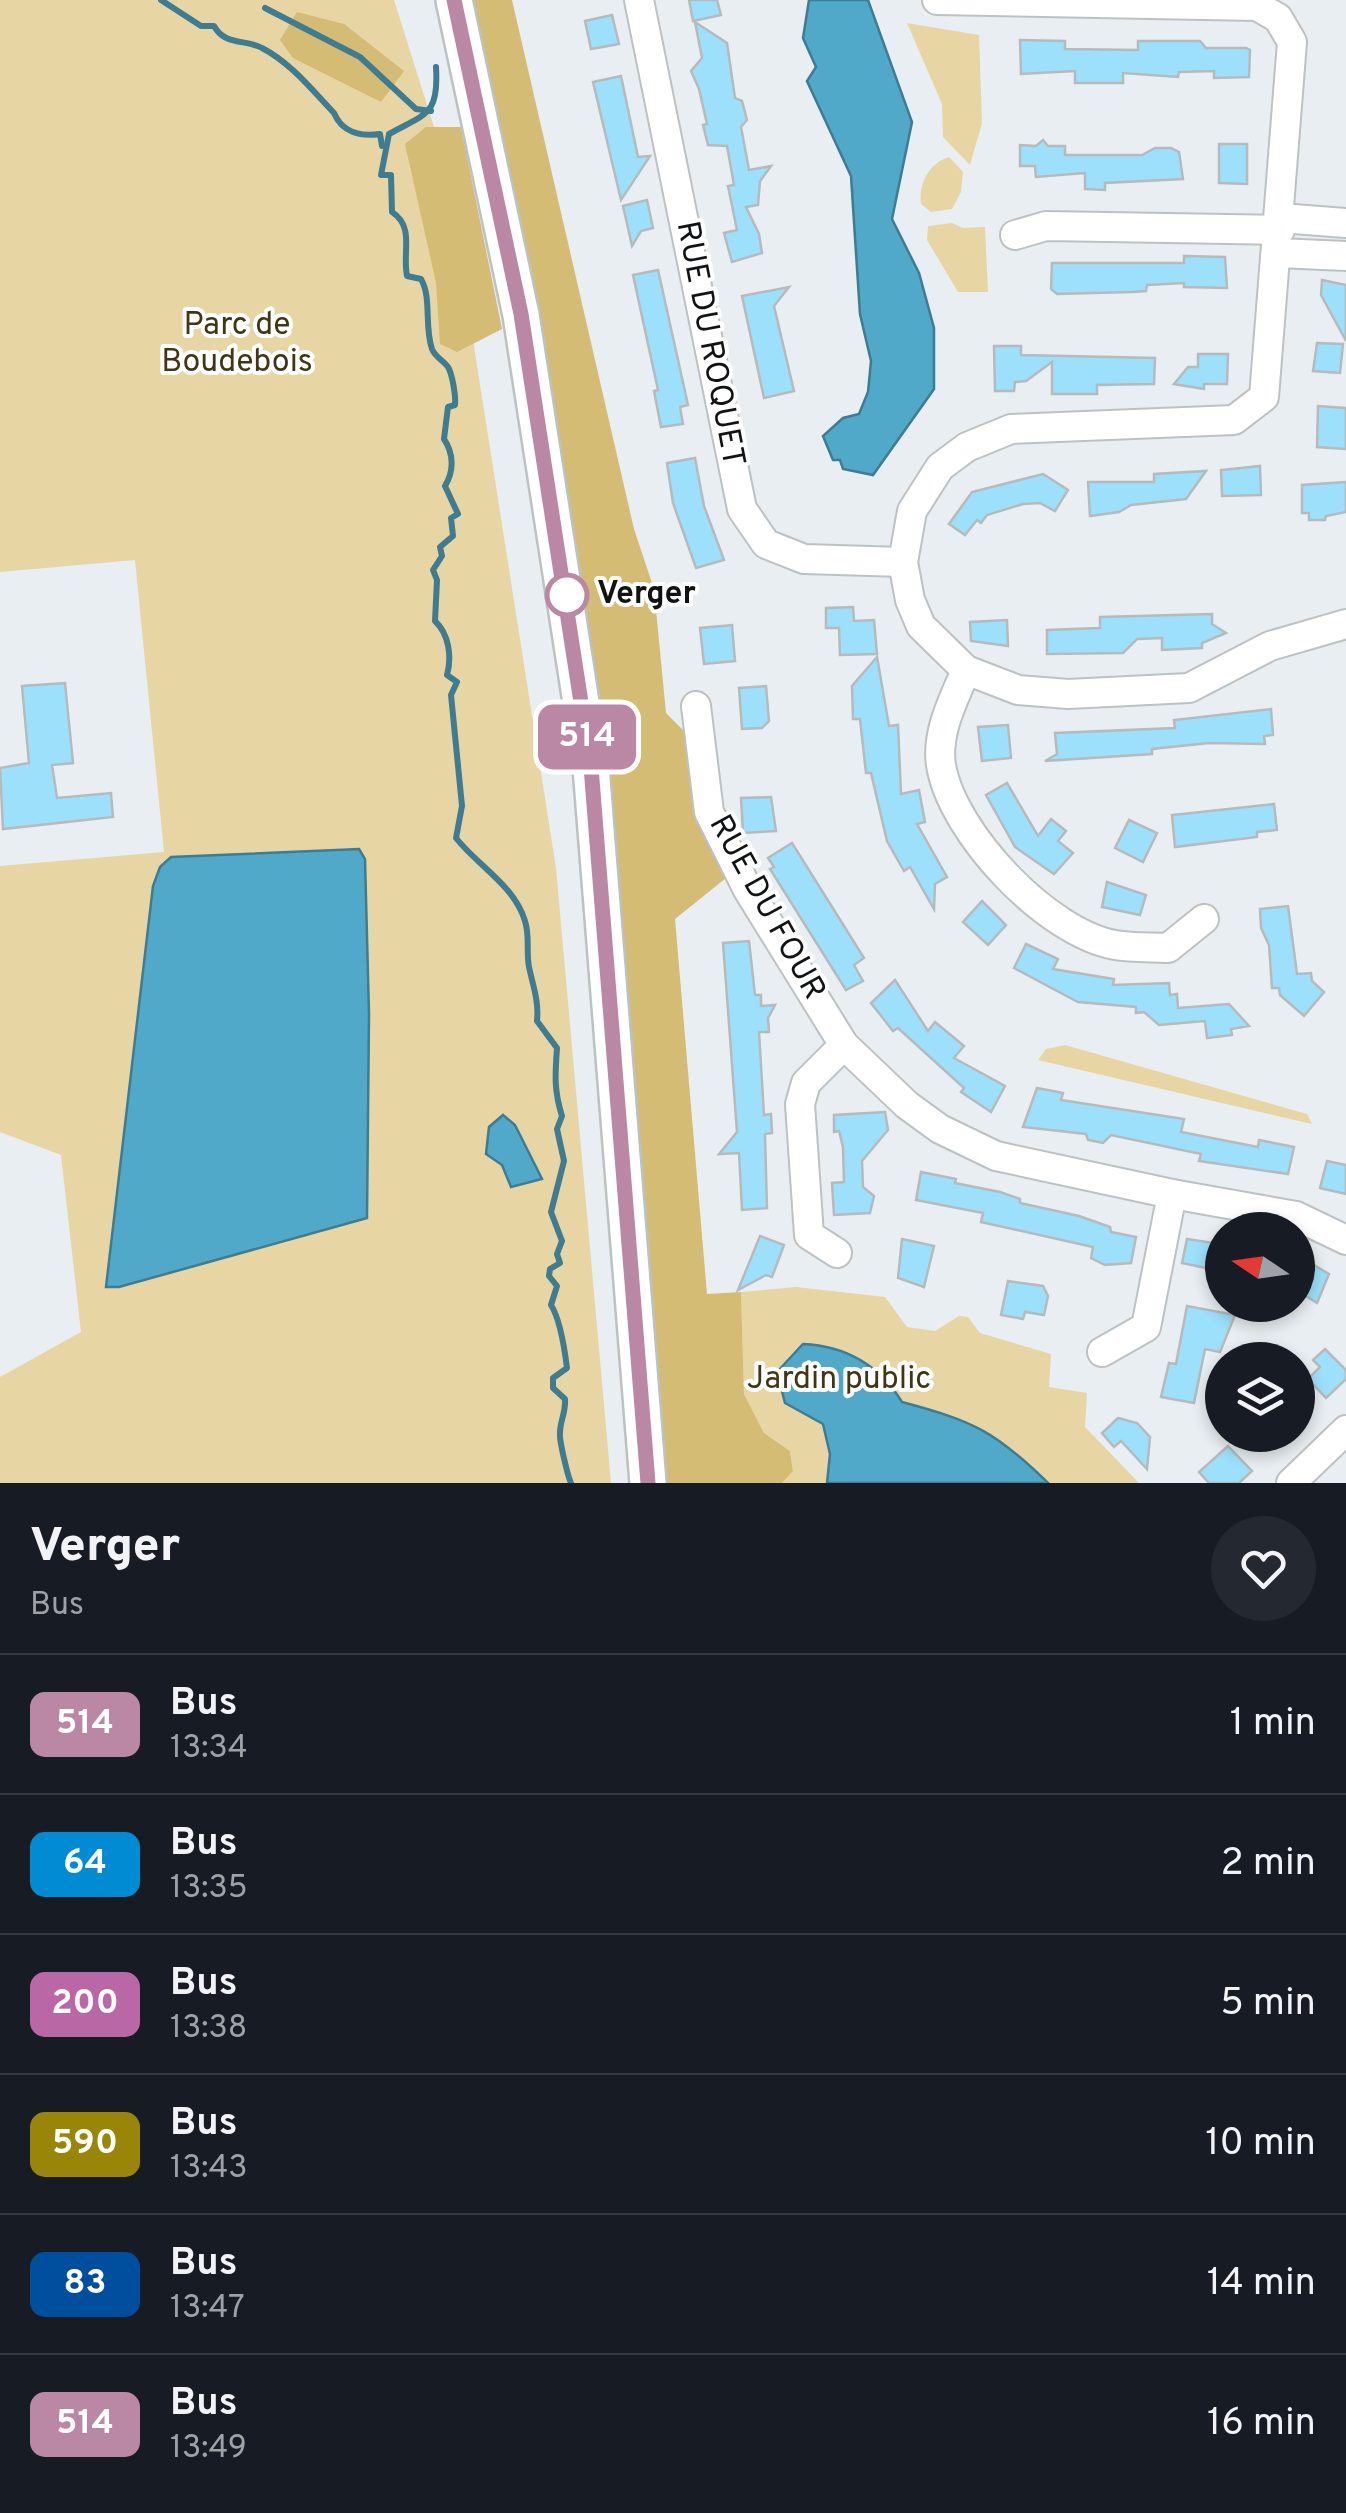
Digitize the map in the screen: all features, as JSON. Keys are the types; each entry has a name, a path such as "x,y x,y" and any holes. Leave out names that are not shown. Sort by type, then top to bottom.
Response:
{"main road":[{"path":"454,0 528,354 591,767 648,1483"}],"street":[{"name":"RUE DU ROQUET","path":"639,0 742,510 766,544 804,559 903,562"},
{"path":"936,0 1257,6 1278,18 1292,42 1280,234 1264,397 1234,420 1011,430 966,447 940,467 912,511 903,562 920,626 966,670 1018,690 1068,694 1188,688 1270,646 1345,625"},
{"path":"1015,235 1046,226 1280,234 1346,223"},
{"path":"1280,234 1346,256"},
{"path":"966,670 945,720 941,764 956,803 995,862 1039,908 1073,929 1114,945 1168,948 1204,920"},
{"name":"RUE DU FOUR","path":"696,706 709,812 748,890 844,1045 907,1106 982,1150 1172,1194 1296,1216 1346,1240"},
{"path":"836,1253 809,1235 800,1104 806,1083 844,1045"},
{"path":"1102,1352 1146,1328 1172,1194"},
{"path":"1290,1483 1346,1430"}],"green space":[{"name":"Parc de Boudebois","path":"0,0 394,0 445,162 556,868 611,1483 0,1483 0,1377 81,1332 61,1155 0,1132 0,866 164,852 135,560 0,572"},
{"path":"907,23 979,35 982,123 970,165 943,137 942,104"},
{"path":"949,157 963,172 961,192 952,209 931,212 921,204 923,182 936,164"},
{"path":"952,223 963,228 985,227 988,292 958,292 927,240 928,226"},
{"path":"1065,1045 1307,1114 1312,1124 1038,1060 1046,1049"},
{"name":"Jardin public","path":"796,1287 885,1297 907,1327 935,1331 959,1316 968,1317 980,1333 1051,1354 1049,1387 1087,1393 1085,1427 1139,1483 782,1483 793,1470 790,1451 764,1433 744,1394 741,1292"}],"shaded area":[{"path":"466,0 512,0 634,529 654,589 666,713 690,737 698,818 726,878 675,919 707,1294 741,1292 744,1394 764,1433 790,1451 793,1471 782,1483 664,1483 606,768 532,271"},
{"path":"297,12 344,24 404,71 381,102 293,58 280,40"},
{"path":"426,127 461,127 502,329 457,352 440,344 436,283 405,144"}],"water":[{"path":"809,0 868,0 912,122 892,219 919,273 934,328 934,389 873,475 843,469 840,460 833,460 823,436 843,418 859,414 868,392 871,361 860,314 851,176 807,81 816,67 803,38"},
{"path":"359,849 365,859 369,1014 367,1218 119,1287 106,1287 153,886 160,867 171,857"},
{"path":"503,1115 515,1125 542,1179 511,1187 502,1165 486,1154 489,1127"},
{"path":"803,1344 848,1353 872,1368 902,1402 982,1430 1013,1451 1048,1483 827,1483 830,1454 823,1424 785,1403 777,1372"}],"building":[{"path":"689,0 717,0 721,15 693,21"},
{"path":"612,15 619,44 591,49 585,21"},
{"path":"695,22 727,43 735,98 742,101 747,120 741,127 749,170 771,166 760,181 758,205 746,207 759,234 762,253 732,262 724,233 737,230 728,186 734,185 727,146 708,145 703,125 707,124 691,71 702,58"},
{"path":"1020,40 1065,41 1065,49 1138,50 1138,41 1200,41 1206,48 1246,48 1250,50 1249,77 1214,78 1214,71 1179,72 1178,77 1123,73 1123,83 1075,83 1075,71 1021,74"},
{"path":"621,76 638,157 650,156 621,200 593,82"},
{"path":"1043,140 1048,146 1065,146 1065,155 1142,155 1155,148 1171,148 1179,152 1183,179 1105,183 1105,190 1085,189 1085,173 1036,177 1035,166 1020,166 1020,145 1036,146"},
{"path":"1219,144 1247,144 1247,184 1219,183"},
{"path":"647,200 653,228 641,231 632,246 623,206"},
{"path":"1184,256 1225,257 1227,288 1184,287 1184,283 1147,285 1146,291 1132,292 1057,294 1051,289 1052,263 1184,263"},
{"path":"658,270 688,405 680,407 683,424 661,427 654,391 658,390 633,275"},
{"path":"1322,280 1346,285 1346,341 1321,295"},
{"path":"789,287 774,306 794,391 764,398 742,296"},
{"path":"1317,343 1343,344 1340,373 1313,371"},
{"path":"994,346 1021,346 1021,355 1155,358 1154,384 1097,385 1097,394 1052,394 1052,362 1026,381 1015,382 1014,391 995,391"},
{"path":"1198,354 1228,354 1227,384 1204,384 1204,389 1174,384 1188,367 1198,367"},
{"path":"1318,406 1346,408 1346,449 1317,447"},
{"path":"695,458 704,506 724,560 696,568 673,503 667,463"},
{"path":"1260,466 1261,495 1222,496 1221,470"},
{"path":"1206,471 1186,499 1131,505 1119,512 1090,516 1088,482 1154,482 1154,474"},
{"path":"1043,474 1068,490 1055,511 1040,503 1023,504 987,515 981,523 977,520 965,535 949,524 972,492"},
{"path":"1346,482 1346,512 1326,516 1325,520 1309,520 1309,513 1302,513 1302,485"},
{"path":"853,607 854,621 874,620 877,654 840,655 839,628 826,628 826,608"},
{"path":"1212,614 1212,624 1226,633 1202,643 1202,648 1162,650 1162,638 1137,639 1123,653 1047,654 1047,630 1100,628 1100,617"},
{"path":"1007,620 1008,646 971,641 970,622"},
{"path":"732,625 735,661 704,664 700,628"},
{"path":"877,657 889,726 898,725 901,794 919,790 925,822 917,824 947,877 935,884 934,909 910,867 904,871 887,841 871,773 866,773 860,719 853,719 852,686"},
{"path":"65,683 73,763 52,765 57,798 111,793 113,817 3,829 0,768 29,763 22,686"},
{"path":"766,686 769,721 762,728 742,729 739,688"},
{"path":"1271,709 1273,735 1264,736 1265,744 1209,743 1152,749 1152,754 1045,761 1057,754 1055,733 1175,728 1174,720"},
{"path":"1008,725 1011,758 982,761 978,727"},
{"path":"1007,783 1038,836 1051,819 1066,831 1058,841 1073,853 1054,874 1015,847 986,795"},
{"path":"771,797 776,831 743,833 741,798"},
{"path":"1274,804 1277,830 1257,832 1257,837 1175,847 1172,815"},
{"path":"1129,820 1157,833 1143,862 1115,848"},
{"path":"792,843 864,958 854,965 863,981 846,990 770,869 774,867 768,858"},
{"path":"1107,882 1146,895 1140,915 1102,907"},
{"path":"982,901 1006,925 988,945 963,922"},
{"path":"1288,906 1297,974 1311,973 1312,981 1324,992 1304,1016 1280,995 1279,988 1272,988 1269,945 1261,928 1260,909"},
{"path":"749,941 755,995 761,995 761,1006 775,1005 768,1018 769,1032 759,1032 764,1115 771,1114 772,1133 765,1134 767,1208 742,1210 739,1153 719,1154 737,1132 723,943"},
{"path":"1026,944 1058,959 1053,969 1114,979 1113,985 1169,983 1170,995 1177,994 1178,1008 1229,1004 1249,1026 1231,1029 1232,1035 1207,1038 1205,1021 1159,1025 1144,1012 1136,1013 1136,1007 1078,1002 1014,968"},
{"path":"895,980 928,1031 935,1022 964,1046 954,1058 1005,1086 991,1112 961,1092 964,1088 898,1028 893,1031 871,1003"},
{"path":"1037,1088 1063,1093 1061,1100 1184,1119 1181,1132 1258,1147 1259,1140 1294,1147 1288,1174 1199,1161 1201,1154 1111,1135 1103,1143 1088,1140 1086,1134 1023,1127"},
{"path":"885,1112 888,1130 862,1161 863,1187 874,1196 870,1213 834,1215 832,1183 844,1182 843,1147 839,1131 834,1132 834,1115"},
{"path":"1327,1161 1346,1165 1346,1194 1320,1188"},
{"path":"921,1172 1000,1192 1020,1199 1020,1203 1079,1216 1110,1227 1111,1232 1136,1237 1131,1263 1105,1265 1091,1258 1093,1247 981,1222 983,1213 916,1200"},
{"path":"760,1236 784,1245 772,1277 766,1275 738,1290"},
{"path":"902,1239 934,1246 924,1287 898,1278"},
{"path":"1187,1239 1205,1242 1205,1268 1182,1263"},
{"path":"1315,1266 1329,1274 1315,1302"},
{"path":"1008,1281 1043,1286 1048,1296 1044,1315 1025,1312 1023,1319 1001,1315"},
{"path":"1187,1306 1205,1309 1205,1322 1232,1322 1224,1342 1205,1342 1194,1403 1161,1397 1169,1363 1176,1364"},
{"path":"1325,1349 1346,1370 1346,1379 1326,1398 1315,1386 1315,1372 1320,1367 1315,1358"},
{"path":"1118,1418 1137,1423 1150,1437 1147,1469 1121,1441 1114,1447 1102,1433"},
{"path":"1221,1452 1234,1452 1252,1471 1239,1483 1209,1483 1199,1472"}],"waterway":[{"path":"161,0 201,26 214,26 224,37 273,54 301,78 342,125 359,134 380,134 382,146"},
{"path":"265,8 360,57 416,109 431,111"},
{"path":"436,67 432,104 421,116 389,134 381,175 391,175 392,212 406,233 407,276 421,279 432,349 448,367 454,391 455,405 448,407 444,439 452,462 445,486 458,514 451,518 453,536 440,547 442,556 433,570 437,580 435,621 448,646 447,675 457,682 451,695 462,806 456,838 504,886 520,908 526,927 537,1021 557,1048 556,1083 562,1116 557,1129 564,1161 551,1212 562,1241 557,1254 560,1263 550,1269 549,1276 557,1286 551,1305 567,1368 553,1378 553,1388 565,1399 560,1437 571,1483"}],"bus line":[{"name":"514","path":"454,0 521,314 591,767 648,1483"}],"place":[{"name":"Verger","path":"567,595"}]}
